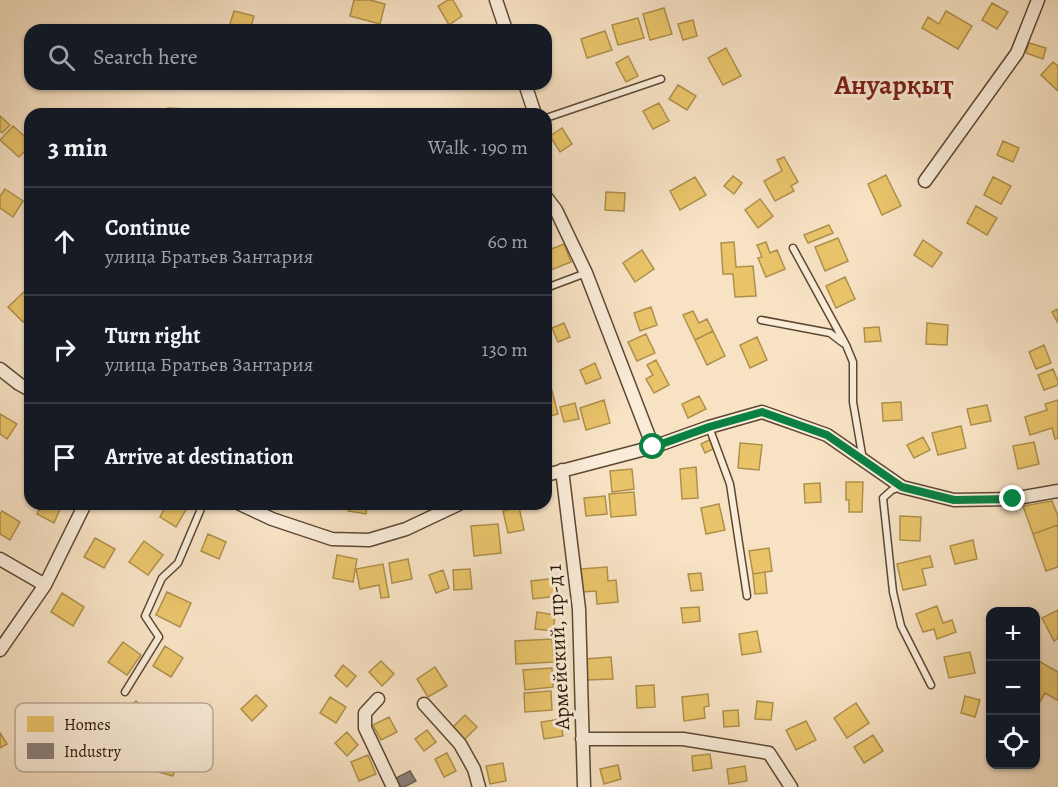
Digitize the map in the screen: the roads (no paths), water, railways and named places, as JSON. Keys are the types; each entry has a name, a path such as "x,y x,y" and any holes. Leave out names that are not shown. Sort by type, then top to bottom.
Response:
{"street":[{"path":"496,0 504,24"},
{"path":"925,181 1017,53 1038,0"},
{"path":"527,90 533,108"},
{"path":"552,205 586,273 653,447"},
{"path":"0,369 24,387"},
{"path":"552,473 653,447 709,427 762,412 827,435 902,487 954,500 1013,499 1058,491"},
{"name":"Армейский, пр-д 1","path":"562,470 579,609 584,787"},
{"path":"0,650 45,585 82,510"},
{"path":"253,510 272,519 332,539 369,540 406,529 446,510"},
{"path":"0,559 45,585"},
{"path":"378,699 365,713 365,728 393,787"},
{"path":"424,704 460,744 474,769 479,787"},
{"path":"582,739 683,740 769,753 791,787"}],"lane":[{"path":"552,116 661,79"},
{"path":"793,248 853,362 853,402 864,460"},
{"path":"552,286 586,273"},
{"path":"761,320 830,333 846,345"},
{"path":"709,427 730,484 747,596"},
{"path":"902,487 892,490 883,498 892,592 901,626 931,685"},
{"path":"125,692 159,637 145,616 162,578 177,563 200,510"}],"district":[{"name":"Ануарқыҭ","path":"894,85"}]}
